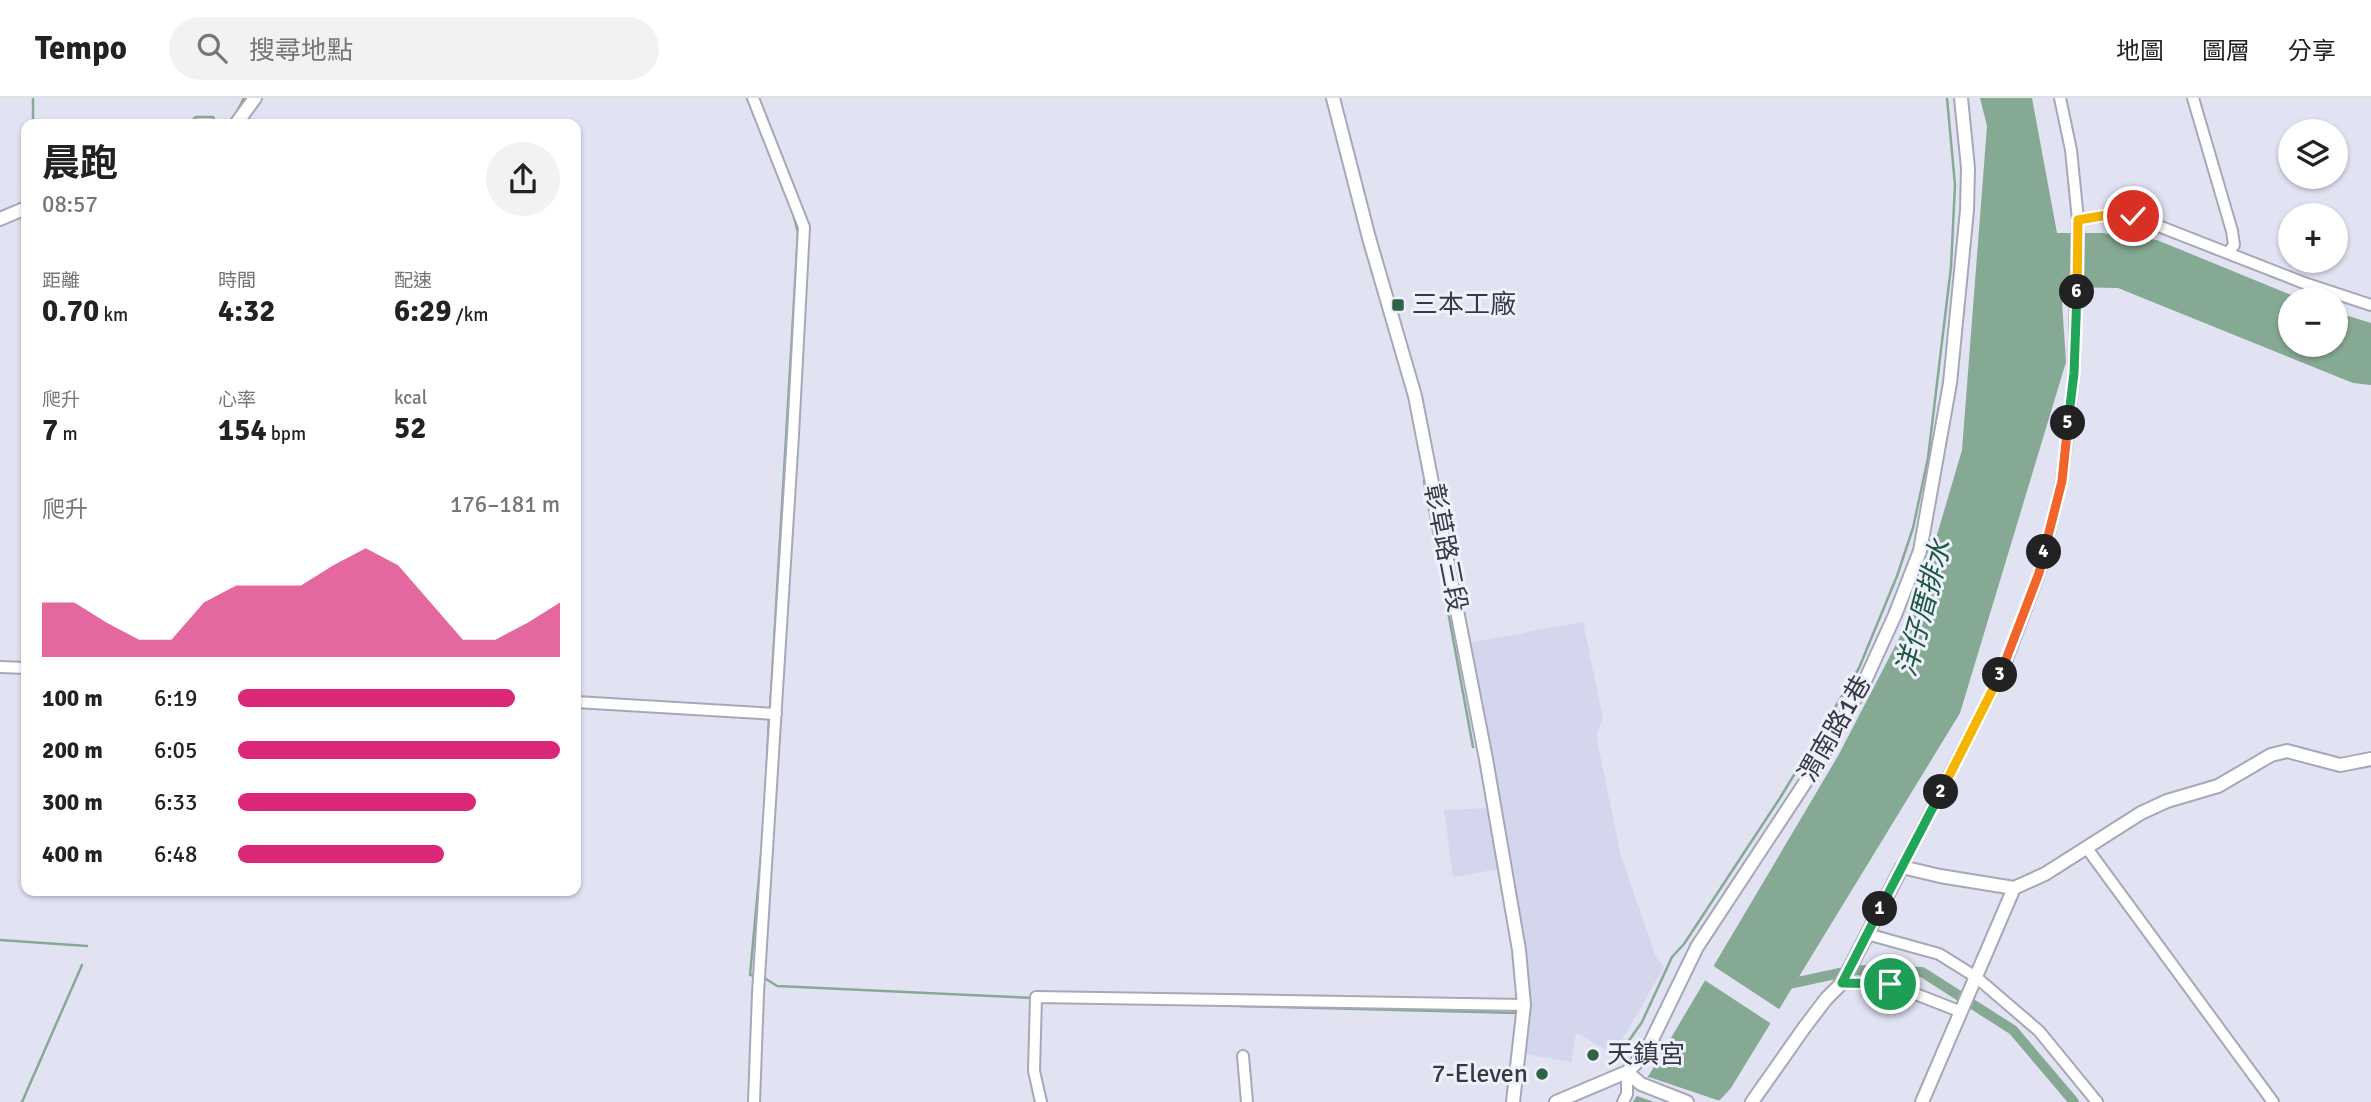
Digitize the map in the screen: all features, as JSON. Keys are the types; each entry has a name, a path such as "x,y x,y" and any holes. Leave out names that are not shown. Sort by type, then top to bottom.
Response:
{"street":[{"path":"240,119 255,98"},
{"path":"753,98 804,227 758,993 754,1102"},
{"name":"彰草路三段","path":"1334,98 1365,225 1421,422 1486,759 1519,950 1524,1005 1513,1102"},
{"name":"渭南路1巷","path":"1627,1072 1644,1054 1697,947 1820,760 1860,691 1895,615 1920,551 1950,383 1967,210 1968,168 1961,98"},
{"path":"1752,1102 1804,1028 1842,983 2003,670 2039,573 2062,481 2074,373 2078,220 2071,150 2060,98"},
{"path":"2193,98 2232,231 2234,245 2228,253"},
{"path":"0,219 21,210"},
{"path":"2078,220 2107,215 2133,216 2304,284 2371,305"},
{"path":"0,667 21,668"},
{"path":"581,702 776,714"},
{"path":"1902,867 2014,888 2045,874 2141,813 2167,801 2218,786 2271,755 2287,751 2340,765 2371,759"},
{"path":"2087,847 2273,1102"},
{"path":"1922,1102 2014,888"},
{"path":"1864,939 1939,954 2039,1031 2097,1102"},
{"path":"1842,983 1890,984 1961,1008"},
{"path":"1041,1102 1034,1071 1036,997 1524,1005"},
{"path":"1243,1056 1247,1102"},
{"path":"1556,1102 1627,1072"},
{"path":"1623,1102 1627,1094 1627,1072"},
{"path":"1627,1072 1641,1084 1687,1102"}],"shaded area":[{"path":"1583,622 1603,718 1597,734 1598,745 1621,856 1656,957 1664,967 1614,1054 1576,1033 1571,1062 1526,1054 1524,1005 1463,644"},
{"path":"1488,808 1499,869 1453,877 1444,810"}],"water":[{"name":"洋仔厝排水","path":"1980,98 2032,98 2057,233 2102,233 2157,240 2278,290 2278,353 2118,288 2061,287 2066,362 1960,713 1731,1088 1718,1102 1633,1102 1838,756 1916,606 1962,450 1987,126"},
{"path":"2348,316 2371,323 2371,385 2353,383 2289,357 2348,357"}],"pier":[{"path":"1712,965 1782,1011 1773,1025 1703,979"},
{"path":"1649,1077 1723,1102 1654,1102 1634,1095"}],"waterway":[{"path":"232,119 244,98"},
{"path":"747,98 756,120"},
{"path":"1618,1056 1642,1022 1672,957 1684,944 1780,798 1859,668 1897,576 1913,528 1928,458 1951,267 1955,185 1947,98"},
{"path":"33,99 33,119"},
{"path":"194,119 214,119"},
{"path":"770,710 798,233 794,217"},
{"path":"1424,481 1473,747"},
{"path":"766,787 769,716"},
{"path":"757,976 750,975 761,856"},
{"path":"0,940 87,946"},
{"path":"22,1102 82,965"},
{"path":"1784,985 1854,970 1922,972 2013,1030 2074,1102"},
{"path":"763,977 777,986 1034,998"},
{"path":"1240,1006 1517,1013"}],"place":[{"name":"三本工廠","path":"1398,305"},
{"name":"天鎮宮","path":"1593,1055"},
{"name":"7-Eleven","path":"1542,1074"}],"route":[{"path":"1890,984 1842,983 2003,670 2039,573 2062,481 2074,373 2078,220 2120,214 2133,216"}]}
